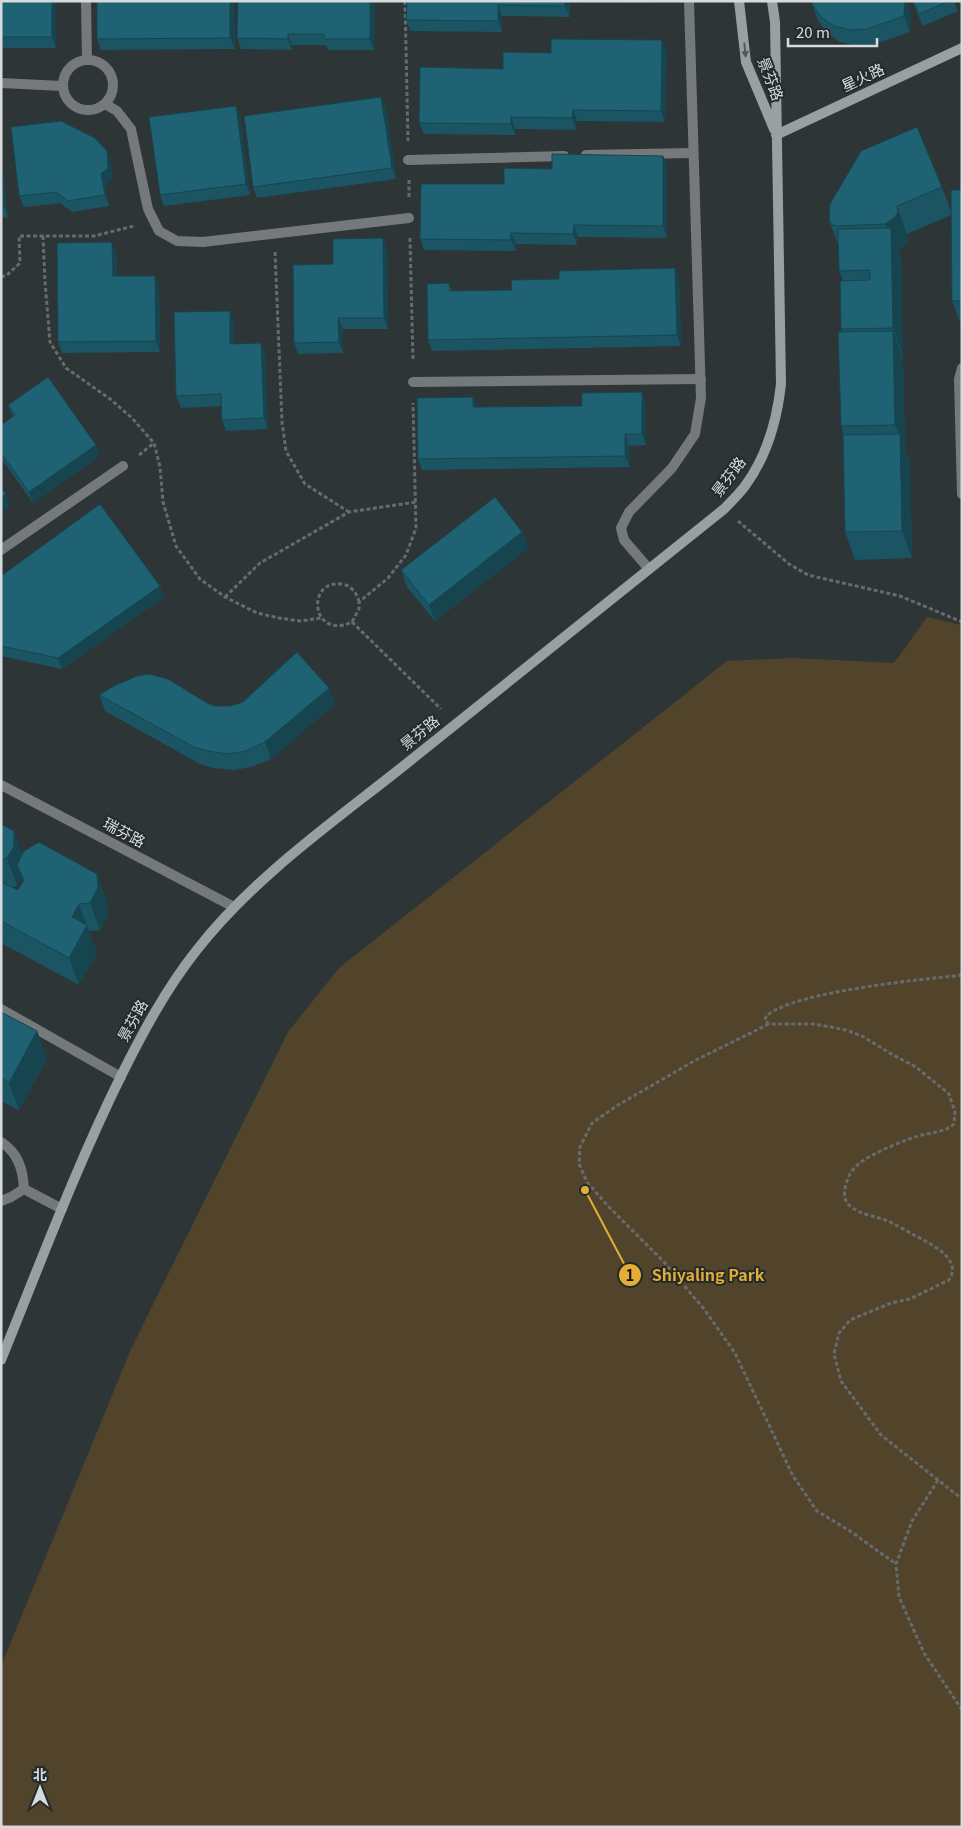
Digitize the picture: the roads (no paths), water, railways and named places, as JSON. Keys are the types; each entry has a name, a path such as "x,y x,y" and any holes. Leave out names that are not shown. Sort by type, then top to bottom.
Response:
{"street":[{"path":"86,1 87,60"},
{"path":"649,569 624,540 621,528 629,512 672,468 695,434 701,398 689,1"},
{"name":"景芬路","path":"739,1 746,62 776,135"},
{"name":"景芬路","path":"1,1360 77,1171 121,1077 137,1044 163,999 195,952 234,907 291,856 724,509 744,486 759,463 778,412 782,384 775,22 772,1"},
{"name":"星火路","path":"776,135 962,48"},
{"path":"79,60 87,60 96,60 110,71 113,80 113,89 105,104 89,110 73,106 63,94 62,86 63,78 72,64 79,60"},
{"path":"1,83 62,86"},
{"path":"105,104 117,111 131,129 148,210 159,231 177,242 203,242 275,235 409,218"},
{"path":"408,160 693,153"},
{"path":"962,368 960,378 962,494"},
{"path":"413,382 701,379"},
{"path":"1,550 123,466"},
{"name":"瑞芬路","path":"1,786 234,907"},
{"path":"1,1009 121,1077"},
{"path":"1,1142 12,1152 21,1166 24,1188"},
{"path":"24,1188 62,1209"},
{"path":"1,1200 11,1197 24,1188"}],"place":[{"name":"Shiyaling Park","path":"585,1190"}]}
